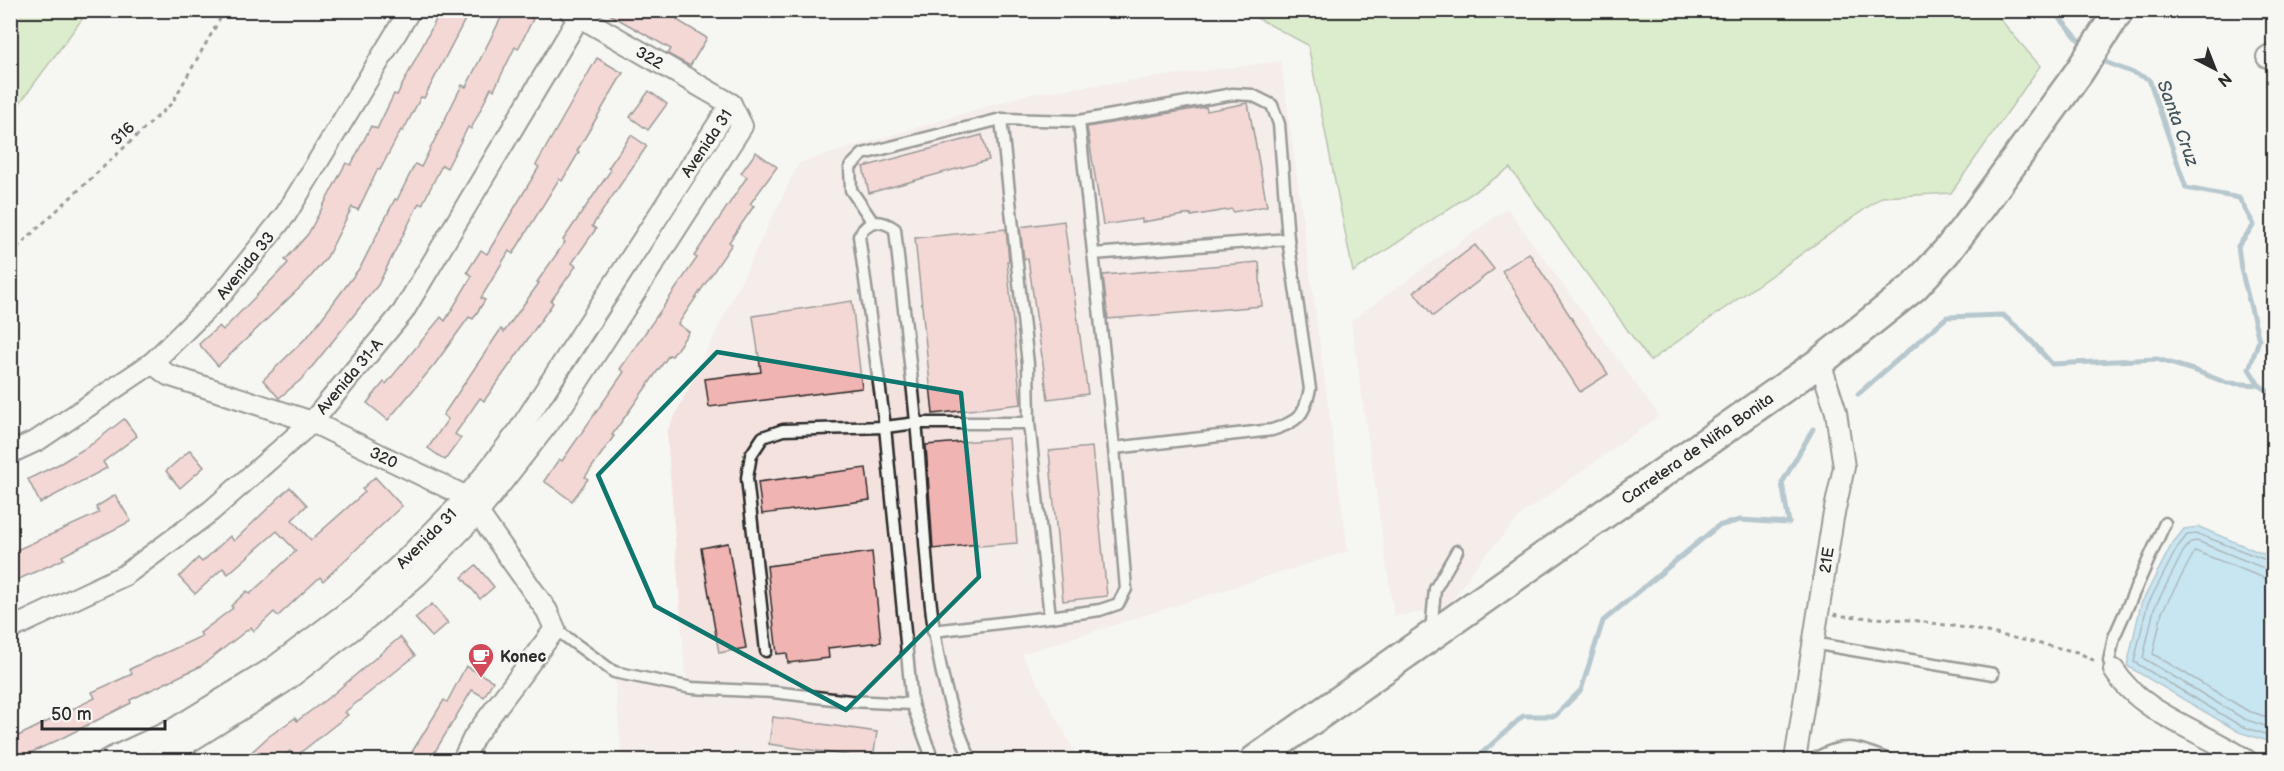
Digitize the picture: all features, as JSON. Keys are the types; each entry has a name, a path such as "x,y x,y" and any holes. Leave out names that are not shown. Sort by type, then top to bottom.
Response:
{"main road":[{"name":"Carretera de Niña Bonita","path":"1255,760 1820,362 1914,287 1947,252 2079,72 2114,19"}],"street":[{"name":"Avenida 33","path":"10,453 38,440 152,363 223,293 286,214 410,10"},
{"name":"322","path":"574,14 732,104"},
{"name":"Avenida 31-A","path":"10,629 125,575 211,511 312,422 403,312 574,14"},
{"name":"Avenida 31","path":"154,760 182,746 271,669 359,603 404,561 472,505 732,104"},
{"name":"21E","path":"1795,760 1812,643 1844,467 1836,412 1820,362"},
{"name":"320","path":"152,363 168,375 312,422 472,505 547,611 555,629"},
{"path":"463,760 474,737 555,629"},
{"path":"2114,670 2119,678 2143,700 2246,760"},
{"name":"Avenida 31","path":"108,760 182,746"}],"lane":[{"path":"872,221 851,190 850,167 863,154 1001,119 1079,121 1233,94 1252,95 1272,105 1279,124 1288,238 1310,389 1306,408 1295,422 1272,430 1114,448"},
{"path":"1001,119 1028,364 1029,423 1050,617"},
{"path":"933,631 1100,610 1118,604 1126,589 1114,448 1079,121"},
{"path":"933,760 912,704 885,427 859,236 863,227 872,221 885,222 895,229 917,423 933,631 958,733 971,760"},
{"path":"1093,254 1288,238"},
{"path":"766,651 747,478 751,455 763,437 783,430 885,427 917,423 1029,423"},
{"path":"2114,670 2109,661 2114,637 2165,523"},
{"path":"1430,637 1435,590 1457,551"},
{"path":"555,629 614,672 692,688 773,692 850,701 912,704"},
{"path":"1812,643 1994,674"},
{"path":"1817,760 1829,750 1845,747 1863,750 1888,760"}],"path":[{"name":"316","path":"10,254 172,103 225,10"},
{"path":"1818,609 1841,616 1911,621 1973,629 2077,652 2114,670"}],"highlighted area":[{"path":"717,352 961,393 979,577 846,710 655,606 598,475"}],"shaded area":[{"path":"1281,61 1348,551 1022,654 1079,760 622,760 614,672 691,687 685,673 667,432 799,163 1029,94"},
{"path":"1507,208 1659,416 1523,513 1475,567 1446,609 1394,616 1351,321"}],"green space":[{"path":"10,11 88,11 11,115"},
{"path":"1244,11 1993,11 2040,66 1951,193 1882,197 1650,361 1510,168 1353,272 1308,45"}],"water":[{"path":"2199,527 2273,558 2273,743 2239,732 2127,666 2141,604 2172,544 2184,529"}],"building":[{"path":"441,10 470,10 424,98 421,97 380,170 378,169 358,210 352,207 327,257 308,280 218,366 199,344 219,326 223,330 288,263 285,260 308,234 346,163 351,165 371,126 377,129"},
{"path":"505,10 516,10 533,19 518,49 515,47 494,90 491,88 471,129 468,127 447,168 442,165 422,205 419,203 378,285 303,378 279,398 263,380 310,334 361,266 415,164 421,167 462,85 466,87"},
{"path":"602,10 673,10 680,15 677,20 707,38 690,66 668,54 671,49"},
{"path":"597,58 623,73 577,151 579,152 562,181 559,179 513,254 509,251 481,298 485,300 473,319 469,317 435,364 388,420 367,403 384,382 386,384 441,317 445,321 472,276 467,272 481,250 487,254 539,167 536,165"},
{"path":"649,91 667,104 648,130 630,117"},
{"path":"1248,103 1267,206 1233,212 1232,209 1191,216 1191,214 1142,222 1142,219 1103,225 1087,127 1206,107 1207,111"},
{"path":"631,135 647,146 592,226 596,229 572,263 576,266 551,301 553,303 484,401 480,398 455,434 461,438 445,460 428,448 448,419 443,415 501,329 504,332 539,283 537,282 565,242 563,240 611,170 608,168"},
{"path":"982,135 989,160 869,193 863,167"},
{"path":"756,152 777,167 750,204 754,206 729,242 732,244 678,324 689,332 672,356 669,355 612,435 614,436 585,477 588,479 572,501 544,481 559,459 562,461 624,372 620,369 697,258 694,256 747,177 741,173"},
{"path":"1064,221 1088,394 1048,399 1028,259 1024,259 1020,227"},
{"path":"1006,229 1021,404 933,414 915,238"},
{"path":"1475,245 1494,269 1433,316 1414,292"},
{"path":"1529,253 1608,374 1580,392 1502,271"},
{"path":"1259,262 1262,306 1108,319 1103,275"},
{"path":"852,301 862,388 709,407 705,379 761,372 753,316"},
{"path":"124,419 137,436 103,462 107,468 40,503 28,479 92,444"},
{"path":"1009,438 1017,543 933,549 926,445"},
{"path":"1092,447 1107,596 1063,601 1049,451"},
{"path":"190,450 204,467 180,488 166,471"},
{"path":"866,468 870,500 762,514 758,482"},
{"path":"375,477 402,506 323,581 320,577 278,616 274,612 254,631 251,627 201,666 130,700 131,703 58,740 15,760 10,760 10,740 95,698 92,692 132,674 130,669 202,636 200,633 233,608 231,606 247,591 250,594 296,551 277,531 228,574 223,568 195,594 179,577 198,558 202,562 230,536 234,541 290,487 307,505 292,520 311,540 365,492 362,489"},
{"path":"115,495 131,521 62,556 64,559 10,583 10,553 99,513 96,507"},
{"path":"728,543 746,648 719,653 701,548"},
{"path":"872,552 881,642 828,648 829,658 788,663 787,653 777,654 767,566"},
{"path":"476,565 494,587 480,599 462,577"},
{"path":"432,604 448,623 432,637 415,618"},
{"path":"400,637 415,656 345,712 348,715 295,757 290,751 279,760 243,760 268,737 295,718 297,721 332,695"},
{"path":"466,666 493,681 484,697 472,690 430,760 407,760 444,700 447,702"},
{"path":"773,717 877,732 873,759 769,744"}],"waterway":[{"name":"Santa Cruz","path":"2053,10 2084,46"},
{"name":"Santa Cruz","path":"2097,59 2149,79 2186,188 2239,198 2254,225 2238,246 2241,269 2259,340 2249,369 2259,385 2268,391 2274,409"},
{"path":"1858,394 1947,317 2003,315 2026,335 2052,364 2157,359 2227,383 2259,385"},
{"path":"1478,760 1481,754 1523,716 1555,716 1581,690 1603,621 1718,526 1740,520 1789,523 1782,483 1813,429"}],"place":[{"name":"Konec","path":"481,679"}]}
